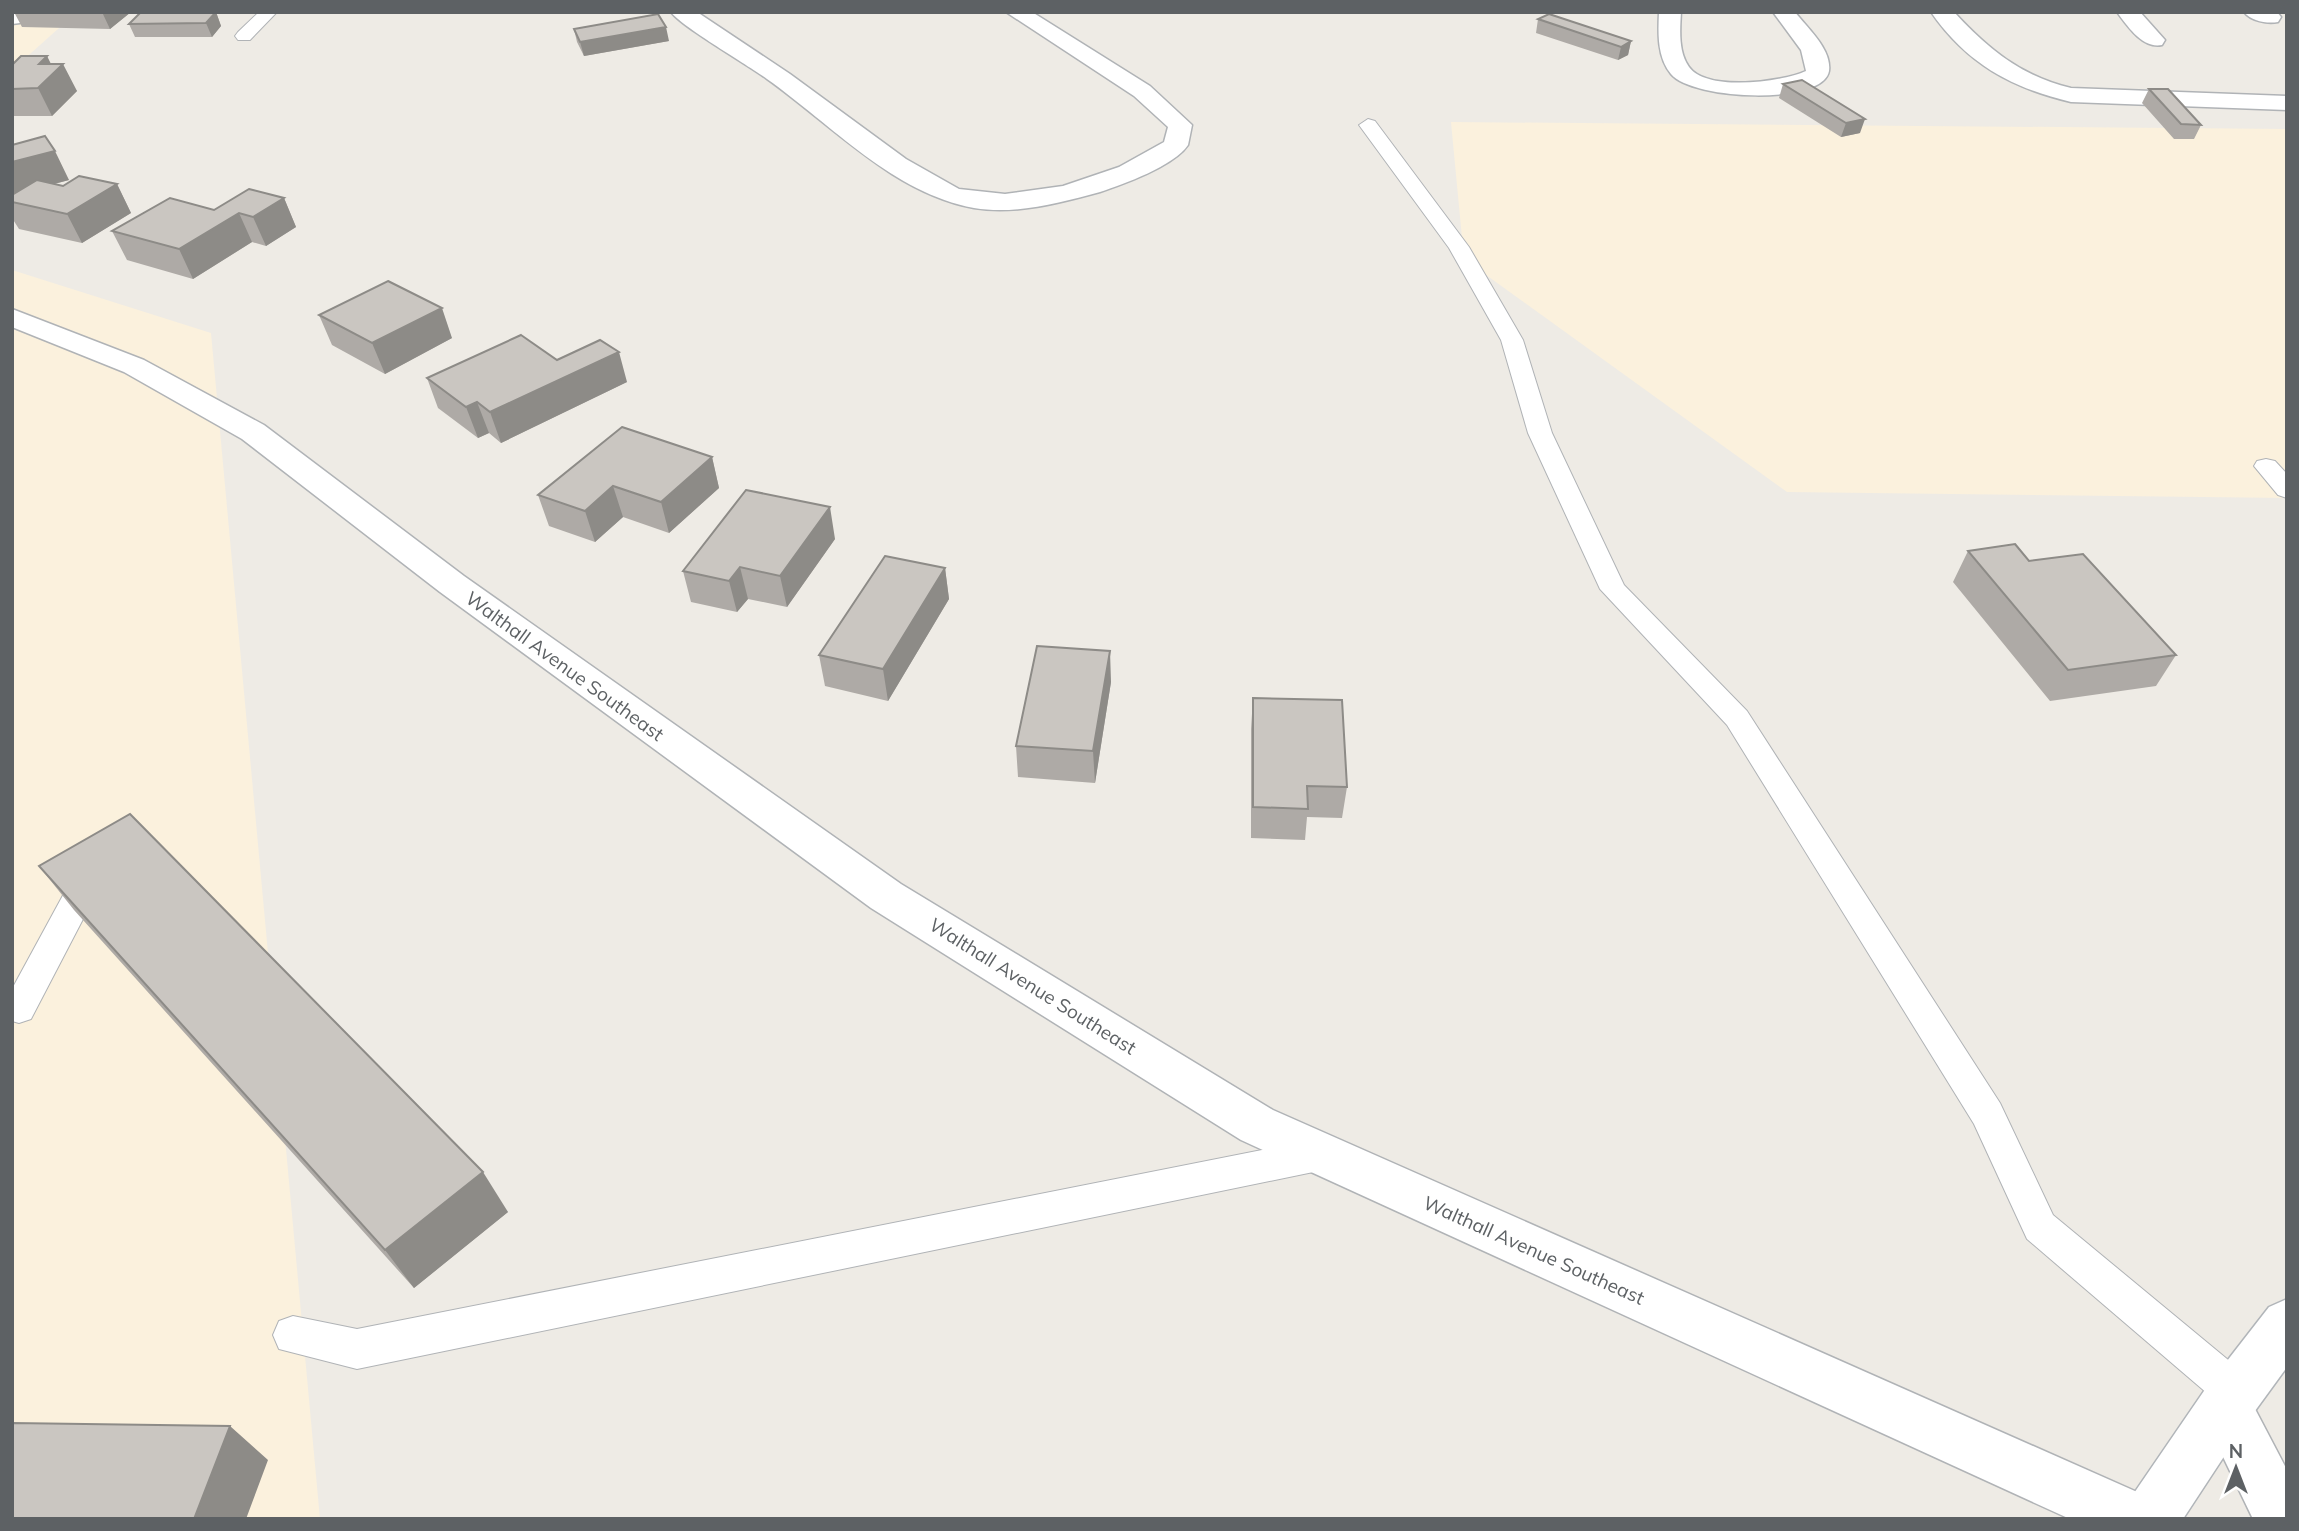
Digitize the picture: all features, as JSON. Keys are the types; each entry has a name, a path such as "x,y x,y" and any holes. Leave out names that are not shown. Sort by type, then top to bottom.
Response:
{"street":[{"path":"12,18 21,12"},
{"path":"682,12 760,61 865,141 932,186 953,195 993,201 1050,198 1153,162 1176,145 1180,125 1142,91 1017,12"},
{"path":"1670,12 1669,45 1680,72 1697,82 1752,90 1794,85 1817,75 1820,65 1814,51 1784,12"},
{"path":"1942,12 1988,59 2012,77 2041,89 2071,95 2287,103"},
{"path":"2128,12 2154,40"},
{"name":"Walthall Avenue Southeast","path":"12,317 134,366 253,432 452,584 886,896 1257,1125 2133,1519"},
{"path":"2150,1519 2231,1399 2287,1324"},
{"path":"2231,1399 2283,1519"}],"lane":[{"path":"244,36 270,12"},
{"path":"1368,125 1459,247 1512,340 1540,433 1613,589 1737,718 1987,1114 2039,1227 2231,1399"},
{"path":"2266,466 2287,489"},
{"path":"19,1009 96,863"},
{"path":"293,1335 357,1349 1323,1154"}],"shaded area":[{"path":"12,12 77,12 12,70"},
{"path":"1451,122 2287,129 2287,498 1787,492 1464,259"},
{"path":"12,270 211,333 320,1519 12,1519"}],"building":[{"path":"216,12 206,23 129,24 140,13"},
{"path":"658,14 666,27 580,42 574,29"},
{"path":"1549,14 1631,41 1621,47 1538,19"},
{"path":"21,56 47,56 39,64 63,64 38,88 12,89 12,65"},
{"path":"1802,80 1865,119 1846,123 1783,84"},
{"path":"2149,89 2168,89 2201,125 2181,124"},
{"path":"45,136 55,151 12,162 12,145"},
{"path":"79,176 117,184 67,214 12,202 12,195 37,180 63,186"},
{"path":"249,189 284,198 253,217 239,213 179,249 112,231 170,198 214,210"},
{"path":"388,281 442,308 372,343 319,315"},
{"path":"521,335 557,360 600,340 619,352 490,412 477,402 466,407 427,378"},
{"path":"622,427 712,457 661,502 613,486 585,511 538,495"},
{"path":"746,490 830,507 780,576 740,567 729,581 683,571"},
{"path":"2015,544 2029,561 2083,554 2176,655 2068,670 1968,551"},
{"path":"885,556 945,568 883,669 819,655"},
{"path":"1037,646 1110,651 1093,751 1016,746"},
{"path":"1253,698 1342,700 1347,787 1307,786 1308,809 1253,807"},
{"path":"130,814 483,1172 385,1250 39,866"},
{"path":"12,1423 230,1426 194,1519 12,1519"}]}
